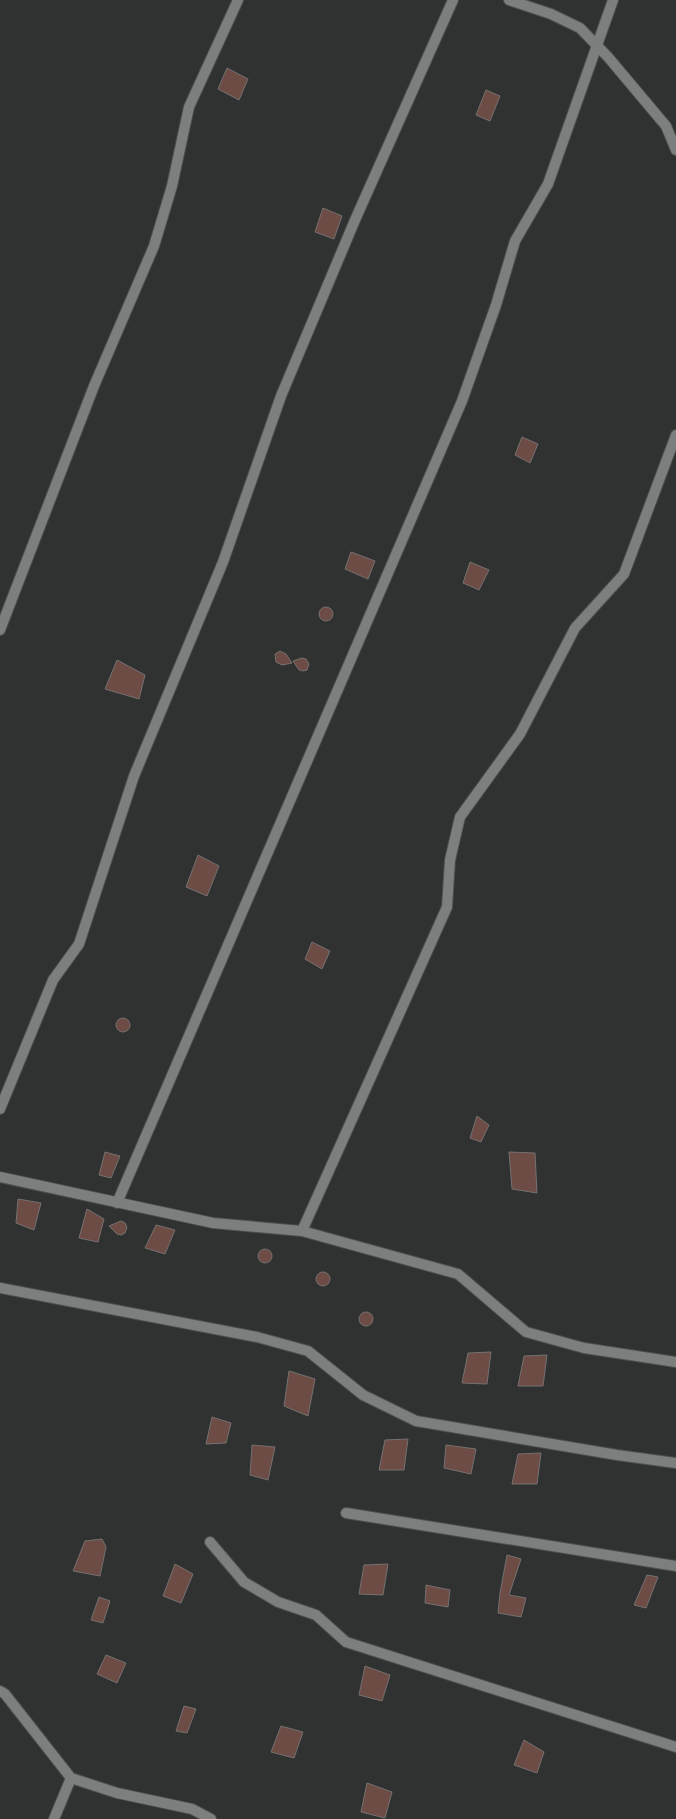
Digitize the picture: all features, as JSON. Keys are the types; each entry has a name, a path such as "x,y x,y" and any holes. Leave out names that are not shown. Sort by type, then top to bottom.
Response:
{"street":[{"path":"0,630 94,386 154,246 172,186 189,107 238,0"},
{"path":"0,1109 53,980 79,944 134,776 223,562 281,396 355,220 453,0"},
{"path":"509,0 551,14 580,28 608,57 666,126 676,150"},
{"path":"117,1203 462,401 496,305 514,241 548,184 613,0"},
{"path":"302,1232 447,907 450,860 460,817 520,734 575,628 624,574 676,435"},
{"path":"0,1177 213,1222 302,1232 458,1274 526,1332 584,1348 676,1362"},
{"path":"0,1288 257,1337 308,1351 363,1394 416,1421 616,1455 676,1463"},
{"path":"346,1513 676,1566"},
{"path":"210,1542 244,1582 278,1602 316,1615 346,1642 676,1747"},
{"path":"0,1692 5,1694 71,1778 211,1819"},
{"path":"54,1819 71,1778"}],"building":[{"path":"227,68 248,79 239,100 218,89"},
{"path":"486,90 500,96 490,121 476,115"},
{"path":"323,208 342,216 334,239 315,232"},
{"path":"522,437 538,444 530,463 515,455"},
{"path":"351,552 375,561 368,579 345,569"},
{"path":"470,562 489,570 479,590 463,583"},
{"path":"326,607 331,609 333,614 331,619 326,621 321,619 319,614 321,609"},
{"path":"280,651 286,654 292,663 282,665 276,662 275,654"},
{"path":"302,658 306,659 309,664 307,670 303,671 299,670 293,661"},
{"path":"117,660 145,675 139,699 105,689"},
{"path":"198,855 219,866 207,896 186,887"},
{"path":"312,942 330,951 322,969 305,959"},
{"path":"123,1018 128,1020 130,1025 128,1030 123,1032 118,1030 116,1025 118,1020"},
{"path":"477,1116 489,1125 481,1142 470,1138"},
{"path":"105,1152 120,1156 111,1178 99,1175"},
{"path":"509,1152 535,1153 537,1193 512,1189"},
{"path":"18,1199 41,1203 34,1230 16,1223"},
{"path":"87,1209 104,1219 98,1242 79,1238"},
{"path":"121,1221 127,1227 125,1233 121,1235 117,1234 109,1226"},
{"path":"156,1225 175,1230 165,1254 145,1248"},
{"path":"265,1249 270,1251 272,1256 270,1261 265,1263 260,1261 258,1256 260,1251"},
{"path":"323,1272 328,1274 330,1279 328,1284 323,1286 318,1284 316,1279 318,1274"},
{"path":"366,1312 371,1314 373,1319 371,1324 366,1326 361,1324 359,1319 361,1314"},
{"path":"491,1352 487,1384 462,1383 468,1353"},
{"path":"547,1355 543,1386 518,1386 524,1356"},
{"path":"289,1371 315,1379 308,1416 284,1406"},
{"path":"212,1417 231,1423 226,1443 206,1444"},
{"path":"408,1439 404,1470 379,1470 385,1440"},
{"path":"252,1445 275,1447 268,1480 250,1475"},
{"path":"446,1445 476,1449 471,1474 444,1468"},
{"path":"541,1453 537,1484 512,1484 518,1454"},
{"path":"102,1539 106,1547 100,1576 73,1571 85,1541"},
{"path":"507,1555 521,1559 509,1595 526,1598 521,1617 498,1613"},
{"path":"175,1564 193,1574 181,1603 163,1596"},
{"path":"388,1564 383,1595 359,1594 364,1565"},
{"path":"647,1575 658,1577 646,1608 634,1605"},
{"path":"426,1585 450,1590 448,1607 425,1603"},
{"path":"99,1597 110,1601 103,1623 91,1620"},
{"path":"106,1655 126,1663 117,1683 97,1674"},
{"path":"365,1666 390,1675 382,1701 359,1695"},
{"path":"184,1706 196,1709 187,1733 176,1731"},
{"path":"281,1726 303,1732 294,1758 271,1752"},
{"path":"524,1740 544,1752 537,1773 514,1765"},
{"path":"367,1783 392,1792 385,1818 361,1812"}]}
